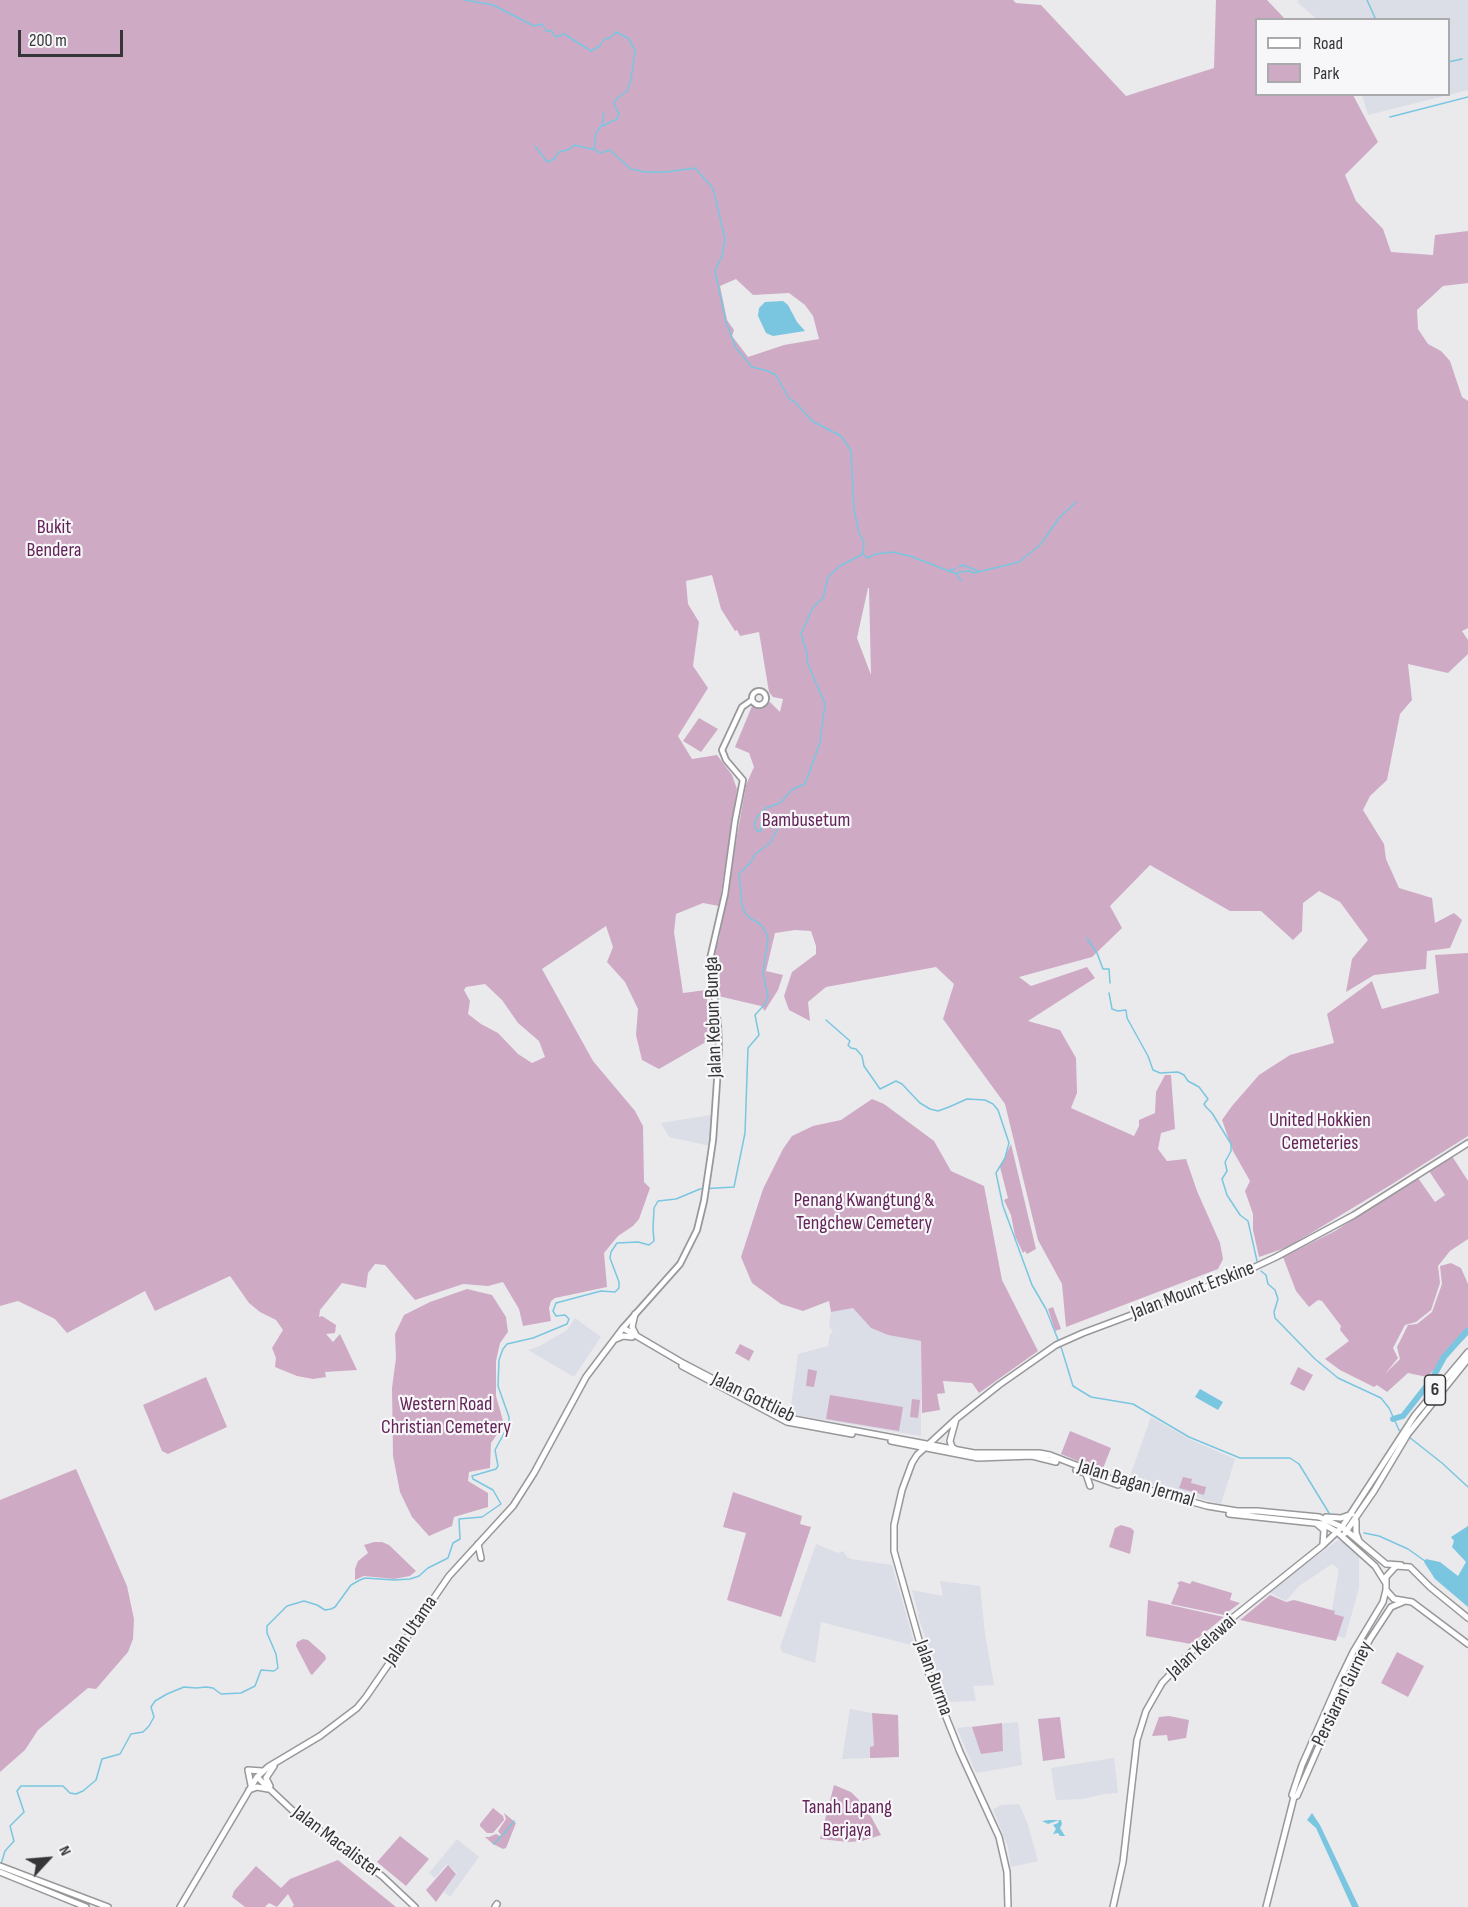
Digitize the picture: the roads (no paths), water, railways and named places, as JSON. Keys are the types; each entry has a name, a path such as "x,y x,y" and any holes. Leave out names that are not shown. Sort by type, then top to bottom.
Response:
{"main road":[{"name":"Jalan Mount Erskine","path":"927,1446 970,1407 1058,1344 1238,1275 1276,1257 1354,1215 1468,1143"},
{"path":"613,1340 623,1336 635,1337 632,1327 635,1314"},
{"name":"Jalan Gottlieb","path":"622,1329 680,1365 787,1422 927,1446"},
{"name":"Jalan Utama","path":"180,1907 257,1777 264,1770 320,1736 357,1708 441,1587 513,1506 585,1377 622,1329"},
{"name":"Jalan Gottlieb","path":"635,1337 788,1418 917,1444"},
{"name":"6","path":"1355,1515 1406,1432 1468,1352"},
{"name":"6","path":"1406,1432 1468,1359"},
{"path":"956,1419 950,1441 952,1447 956,1449"},
{"path":"904,1440 924,1440 939,1434"},
{"name":"6","path":"1342,1531 1389,1464 1401,1440"},
{"path":"917,1444 917,1455"},
{"name":"Jalan Bagan Jermal","path":"927,1446 987,1454 1039,1453 1162,1495 1231,1511 1277,1513 1317,1520 1342,1531"},
{"name":"Jalan Bagan Jermal","path":"927,1446 978,1458 1042,1457 1158,1497 1206,1509 1264,1518 1317,1520"},
{"name":"Jalan Burma","path":"927,1446 917,1455 908,1472 897,1514 893,1539 894,1551 928,1672 960,1752 999,1837 1007,1872 1008,1907"},
{"path":"1086,1474 1090,1486"},
{"path":"1257,1511 1258,1515 1264,1518"},
{"path":"1277,1513 1285,1520"},
{"path":"1317,1520 1355,1515 1356,1533 1361,1544"},
{"path":"1317,1520 1324,1530 1322,1546"},
{"path":"1342,1531 1386,1564 1413,1569 1425,1583 1468,1618"},
{"path":"1342,1531 1375,1566 1385,1582 1386,1590 1394,1599 1412,1602 1468,1644"},
{"name":"Jalan Kelawai","path":"1113,1907 1123,1862 1136,1745 1152,1698 1162,1683 1196,1647 1342,1531"},
{"path":"478,1544 481,1558"},
{"path":"1385,1582 1392,1569 1401,1565"},
{"name":"Persiaran Gurney","path":"1266,1907 1294,1797 1292,1795 1302,1765 1338,1683 1362,1636 1383,1602 1386,1590"},
{"name":"Persiaran Gurney","path":"1294,1797 1297,1796 1346,1684 1369,1640 1391,1608 1405,1601"},
{"path":"275,1764 266,1778 276,1795"},
{"path":"1302,1765 1308,1768"},
{"path":"264,1770 256,1772 248,1770 250,1789 257,1787 270,1790"},
{"name":"Jalan Macalister","path":"257,1777 304,1820 382,1876 415,1907"},
{"path":"1,1869 86,1907"},
{"path":"1,1869 108,1907"},
{"path":"402,1894 408,1907"}],"street":[{"name":"Jalan Kebun Bunga","path":"622,1329 685,1256 697,1230 706,1194 713,1140 719,1052 710,958 724,894 743,780 723,756 724,746 742,707 752,700"}],"water":[{"path":"783,301 805,331 773,336 766,333 758,316 759,308 765,302"},
{"path":"1200,1389 1223,1402 1218,1410 1195,1397"},
{"path":"1468,1526 1468,1607 1435,1579 1424,1562 1426,1559 1440,1562 1458,1576 1466,1562 1452,1547 1454,1541 1451,1537"},
{"path":"1312,1813 1359,1907 1352,1907 1316,1828 1307,1820"},
{"path":"1059,1820 1048,1824 1042,1821"},
{"path":"1059,1820 1062,1824 1060,1828 1065,1836 1060,1836 1058,1833 1053,1834 1056,1829 1053,1825"}],"waterway":[{"path":"1,1864 5,1851 14,1841 10,1826 24,1812 17,1791 21,1786 63,1786 70,1793 76,1794 83,1791 96,1780 102,1759 120,1754 131,1734 143,1732 149,1726 154,1717 151,1707 155,1701 184,1687 213,1688 221,1694 241,1693 255,1686 261,1670 274,1671 278,1668 267,1626 287,1606 304,1601 325,1610 331,1609 351,1585 360,1580 365,1578 410,1579 448,1558 453,1543 460,1539 459,1519 482,1517 501,1504 493,1490 473,1479 472,1476 496,1469 498,1466 495,1450 509,1424 509,1417 498,1386 499,1360 503,1349 507,1344 533,1338 567,1324 569,1319 565,1315 556,1316 553,1311 556,1303 601,1291 615,1292 619,1288 619,1282 610,1258 611,1252 617,1243 638,1242 649,1245 654,1241 654,1208 658,1201 676,1199 700,1189 734,1187 745,1133 748,1048 759,1035 755,1015 765,1004 768,996 763,973 768,939 760,924 745,913 739,874 751,862 755,854 770,843 777,830 777,824 772,821 761,823 761,831 757,831 754,824 757,817 766,808 780,803 793,789 805,784 820,743 825,704 807,662 807,653 801,634 813,607 823,598 828,577 840,566 863,554 864,542 859,533 854,509 851,451 841,436 812,421 795,402 789,399 776,375 752,367 736,348 726,322 715,271 722,256 725,239 713,188 695,168 646,172 631,169 610,150 600,153 594,149 596,133 600,127 617,119 619,114 614,104 615,100 627,91 631,80 635,50 628,38 616,32 591,51 564,34 555,37 552,31 546,31 542,24 534,26 493,5 465,0"},
{"path":"1367,0 1375,18"},
{"path":"1450,62 1462,59"},
{"path":"1390,117 1468,97"},
{"path":"602,126 604,113"},
{"path":"535,146 547,162 554,159 559,152 570,149 574,145 596,150"},
{"path":"863,554 867,558 892,552 910,556 957,574 969,571 974,573 1019,562 1040,545 1059,518 1076,502"},
{"path":"959,567 963,565 978,571"},
{"path":"947,571 955,569"},
{"path":"957,574 961,581"},
{"path":"1087,938 1097,953 1103,969 1109,969 1110,983"},
{"path":"1109,993 1112,1009 1126,1010 1127,1018 1153,1070 1160,1073 1178,1072 1184,1075 1188,1081 1199,1087 1208,1099 1204,1104 1231,1144 1231,1151 1225,1162 1227,1171 1222,1179 1227,1195 1240,1215 1248,1221 1257,1261"},
{"path":"826,1020 850,1041 848,1045 862,1056 864,1066 880,1089 896,1081 902,1084 920,1103 938,1111 967,1099 985,1100 998,1110 1009,1143 1005,1158 996,1173 1003,1206 1032,1285 1046,1309 1062,1350 1073,1386 1091,1397 1133,1404 1189,1437 1240,1458 1290,1458 1299,1464 1329,1513"},
{"path":"1261,1271 1266,1275 1268,1284 1275,1290 1278,1299 1274,1312 1275,1318 1315,1359 1338,1378 1381,1398 1403,1433"},
{"path":"1393,1419 1403,1416 1432,1379 1444,1357 1467,1331"},
{"path":"1409,1437 1468,1487"},
{"path":"1364,1533 1379,1536 1408,1549 1425,1561"},
{"path":"503,1835 514,1821"},
{"path":"494,1844 501,1836"}],"park label":[{"name":"Bukit Bendera","path":"54,540"},
{"name":"Bambusetum","path":"806,821"},
{"name":"United Hokkien Cemeteries","path":"1320,1132"},
{"name":"Penang Kwangtung & Tengchew Cemetery","path":"864,1212"},
{"name":"Western Road Christian Cemetery","path":"446,1416"},
{"name":"Tanah Lapang Berjaya","path":"847,1820"}]}
